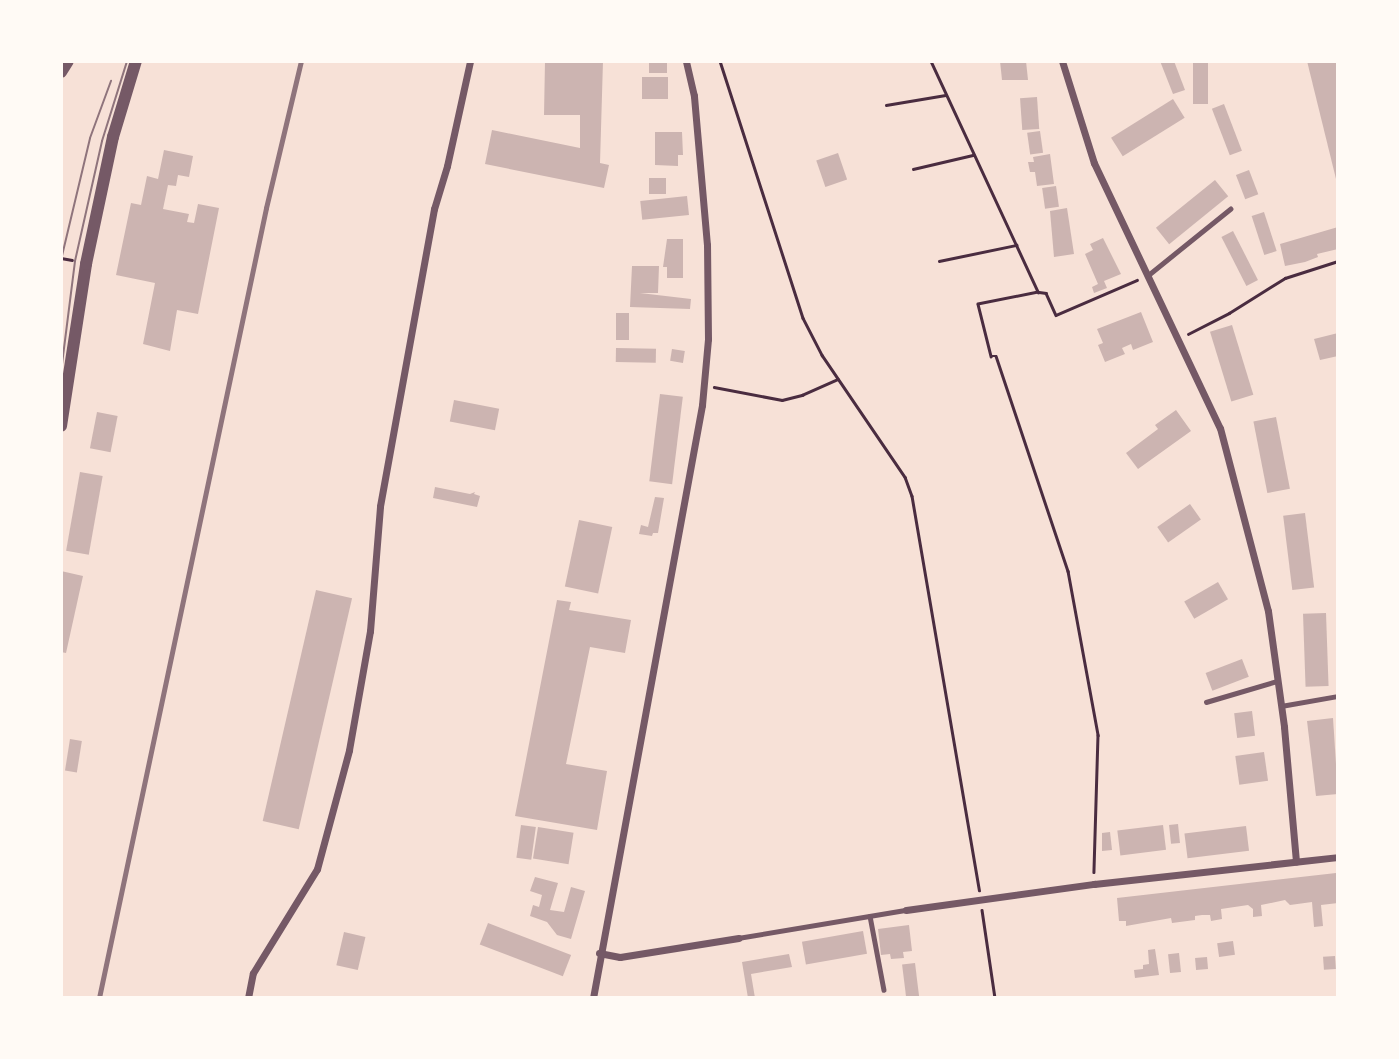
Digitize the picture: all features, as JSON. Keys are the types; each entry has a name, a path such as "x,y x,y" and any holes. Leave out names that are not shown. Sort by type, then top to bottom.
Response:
{"street":[{"path":"61,72 68,61"},
{"path":"61,426 86,264 113,137 136,61"},
{"path":"247,998 253,973 317,869 349,750 369,631 383,493 433,209 447,166 470,61"},
{"path":"593,998 599,953 704,386 708,339 707,245 695,109 686,61"},
{"path":"1062,61 1094,163 1220,428 1268,611 1281,706 1296,862"},
{"path":"906,910 1094,884 1338,857"},
{"path":"599,953 620,957 738,938"}],"lane":[{"path":"1147,276 1230,209"},
{"path":"1206,702 1278,681"},
{"path":"1281,706 1338,696"},
{"path":"738,938 906,910"},
{"path":"870,916 884,990"}],"path":[{"path":"720,61 803,318 838,379 905,477 912,496 981,900 995,998"},
{"path":"931,61 1038,292"},
{"path":"886,105 945,95"},
{"path":"913,169 973,155"},
{"path":"939,261 1016,245"},
{"path":"1179,339 1229,313 1285,278 1338,261"},
{"path":"1094,884 1098,735 1068,571 996,356 991,356 978,304 1038,292 1046,293 1056,315 1147,276"},
{"path":"704,386 782,400 802,395 838,379"}],"building":[{"path":"545,61 603,61 600,163 609,165 604,188 485,164 492,130 580,148 580,115 544,115"},
{"path":"649,61 667,61 667,73 649,73"},
{"path":"1000,61 1026,61 1028,80 1002,80"},
{"path":"1160,61 1174,61 1185,90 1173,94"},
{"path":"1193,61 1208,61 1208,104 1193,104"},
{"path":"1307,61 1338,61 1338,183 1337,183"},
{"path":"642,77 668,77 668,99 642,99"},
{"path":"1037,97 1039,129 1022,130 1020,98"},
{"path":"1173,99 1185,118 1123,156 1111,138"},
{"path":"1224,104 1242,151 1230,155 1212,109"},
{"path":"1040,131 1043,153 1030,155 1027,133"},
{"path":"655,132 682,132 683,155 678,155 678,166 655,165"},
{"path":"164,150 193,156 189,177 178,175 176,186 168,185 163,209 189,214 187,222 194,223 198,204 219,208 198,314 177,310 170,351 143,344 155,283 116,275 131,203 141,205 147,176 158,179"},
{"path":"838,153 847,179 825,187 816,160"},
{"path":"1050,154 1054,184 1037,186 1035,172 1030,172 1028,162 1034,162 1033,157"},
{"path":"1249,170 1258,194 1245,199 1236,175"},
{"path":"649,178 666,178 666,194 649,194"},
{"path":"1215,180 1228,196 1169,244 1156,228"},
{"path":"1056,186 1059,207 1045,209 1042,188"},
{"path":"687,196 689,215 642,220 640,201"},
{"path":"1067,208 1074,254 1054,257 1050,211"},
{"path":"1264,212 1277,251 1264,255 1252,216"},
{"path":"1338,227 1338,249 1317,254 1318,257 1305,262 1285,266 1280,244"},
{"path":"1233,231 1258,280 1246,286 1221,237"},
{"path":"1103,238 1121,274 1104,281 1107,288 1094,293 1092,287 1098,284 1085,254 1093,250 1090,244"},
{"path":"667,239 683,239 683,278 667,278 667,267 663,267"},
{"path":"632,266 659,266 658,293 640,293 691,299 690,309 630,307"},
{"path":"1141,312 1153,342 1133,350 1131,344 1122,348 1125,354 1105,362 1098,345 1103,343 1097,329"},
{"path":"616,313 629,313 629,340 616,340"},
{"path":"1232,325 1253,395 1231,402 1210,332"},
{"path":"1338,333 1338,356 1320,360 1314,339"},
{"path":"616,348 656,349 656,363 616,362"},
{"path":"672,349 685,351 683,363 670,361"},
{"path":"660,394 683,397 672,484 649,481"},
{"path":"454,400 499,409 495,430 450,422"},
{"path":"1176,410 1191,431 1138,469 1126,453 1158,429 1155,425"},
{"path":"97,412 118,416 111,452 90,448"},
{"path":"1276,417 1290,489 1267,493 1253,421"},
{"path":"80,472 103,476 89,555 66,551"},
{"path":"435,487 470,494 475,492 474,494 480,496 477,507 433,498"},
{"path":"655,497 664,498 658,533 653,533 652,536 639,534 641,525 648,527"},
{"path":"1190,504 1201,520 1168,543 1157,527"},
{"path":"1305,513 1314,587 1292,590 1283,516"},
{"path":"579,520 612,527 598,594 565,587"},
{"path":"61,571 83,576 66,653 61,652"},
{"path":"1218,582 1228,599 1194,619 1184,602"},
{"path":"316,590 352,598 299,829 263,821"},
{"path":"557,600 571,602 569,610 631,620 625,653 590,647 566,764 607,771 597,830 515,816"},
{"path":"1326,613 1329,686 1306,687 1303,614"},
{"path":"1242,659 1249,677 1212,691 1206,673"},
{"path":"1252,711 1255,736 1237,738 1234,713"},
{"path":"1333,718 1338,794 1316,796 1307,721"},
{"path":"70,739 82,741 77,772 65,771"},
{"path":"1264,752 1268,781 1239,785 1235,756"},
{"path":"1178,824 1180,843 1171,844 1169,825"},
{"path":"521,825 536,827 531,860 516,858"},
{"path":"1163,825 1166,850 1120,855 1117,831"},
{"path":"1246,826 1249,851 1188,858 1184,834"},
{"path":"538,827 574,833 569,864 533,859"},
{"path":"1110,832 1112,850 1102,851 1102,833"},
{"path":"1336,873 1338,903 1321,905 1323,926 1314,927 1312,902 1290,905 1285,900 1261,905 1262,916 1253,917 1253,909 1248,905 1221,909 1222,919 1211,921 1210,915 1202,915 1195,916 1195,920 1172,923 1171,918 1126,926 1126,921 1119,921 1117,898"},
{"path":"535,877 558,883 550,910 564,912 571,887 585,891 571,939 557,935 547,922 530,916 533,905 539,907 542,895 530,891"},
{"path":"488,923 571,955 563,976 480,944"},
{"path":"909,925 912,951 903,952 904,958 891,959 890,954 881,955 878,929"},
{"path":"863,931 867,954 806,964 802,942"},
{"path":"344,932 365,937 358,970 336,965"},
{"path":"1233,941 1235,955 1219,957 1217,943"},
{"path":"1155,949 1159,975 1135,978 1134,970 1143,969 1143,965 1149,964 1148,950"},
{"path":"1179,953 1181,972 1170,973 1168,954"},
{"path":"789,954 792,967 751,974 755,998 748,998 742,962"},
{"path":"1335,956 1336,969 1324,970 1323,957"},
{"path":"1207,957 1208,969 1196,970 1195,958"},
{"path":"915,963 919,998 906,998 902,965"}],"tram line":[{"path":"61,372 75,261 102,141 127,61"},
{"path":"61,260 90,138 111,81"}],"railway":[{"path":"99,998 266,208 301,61"}]}
